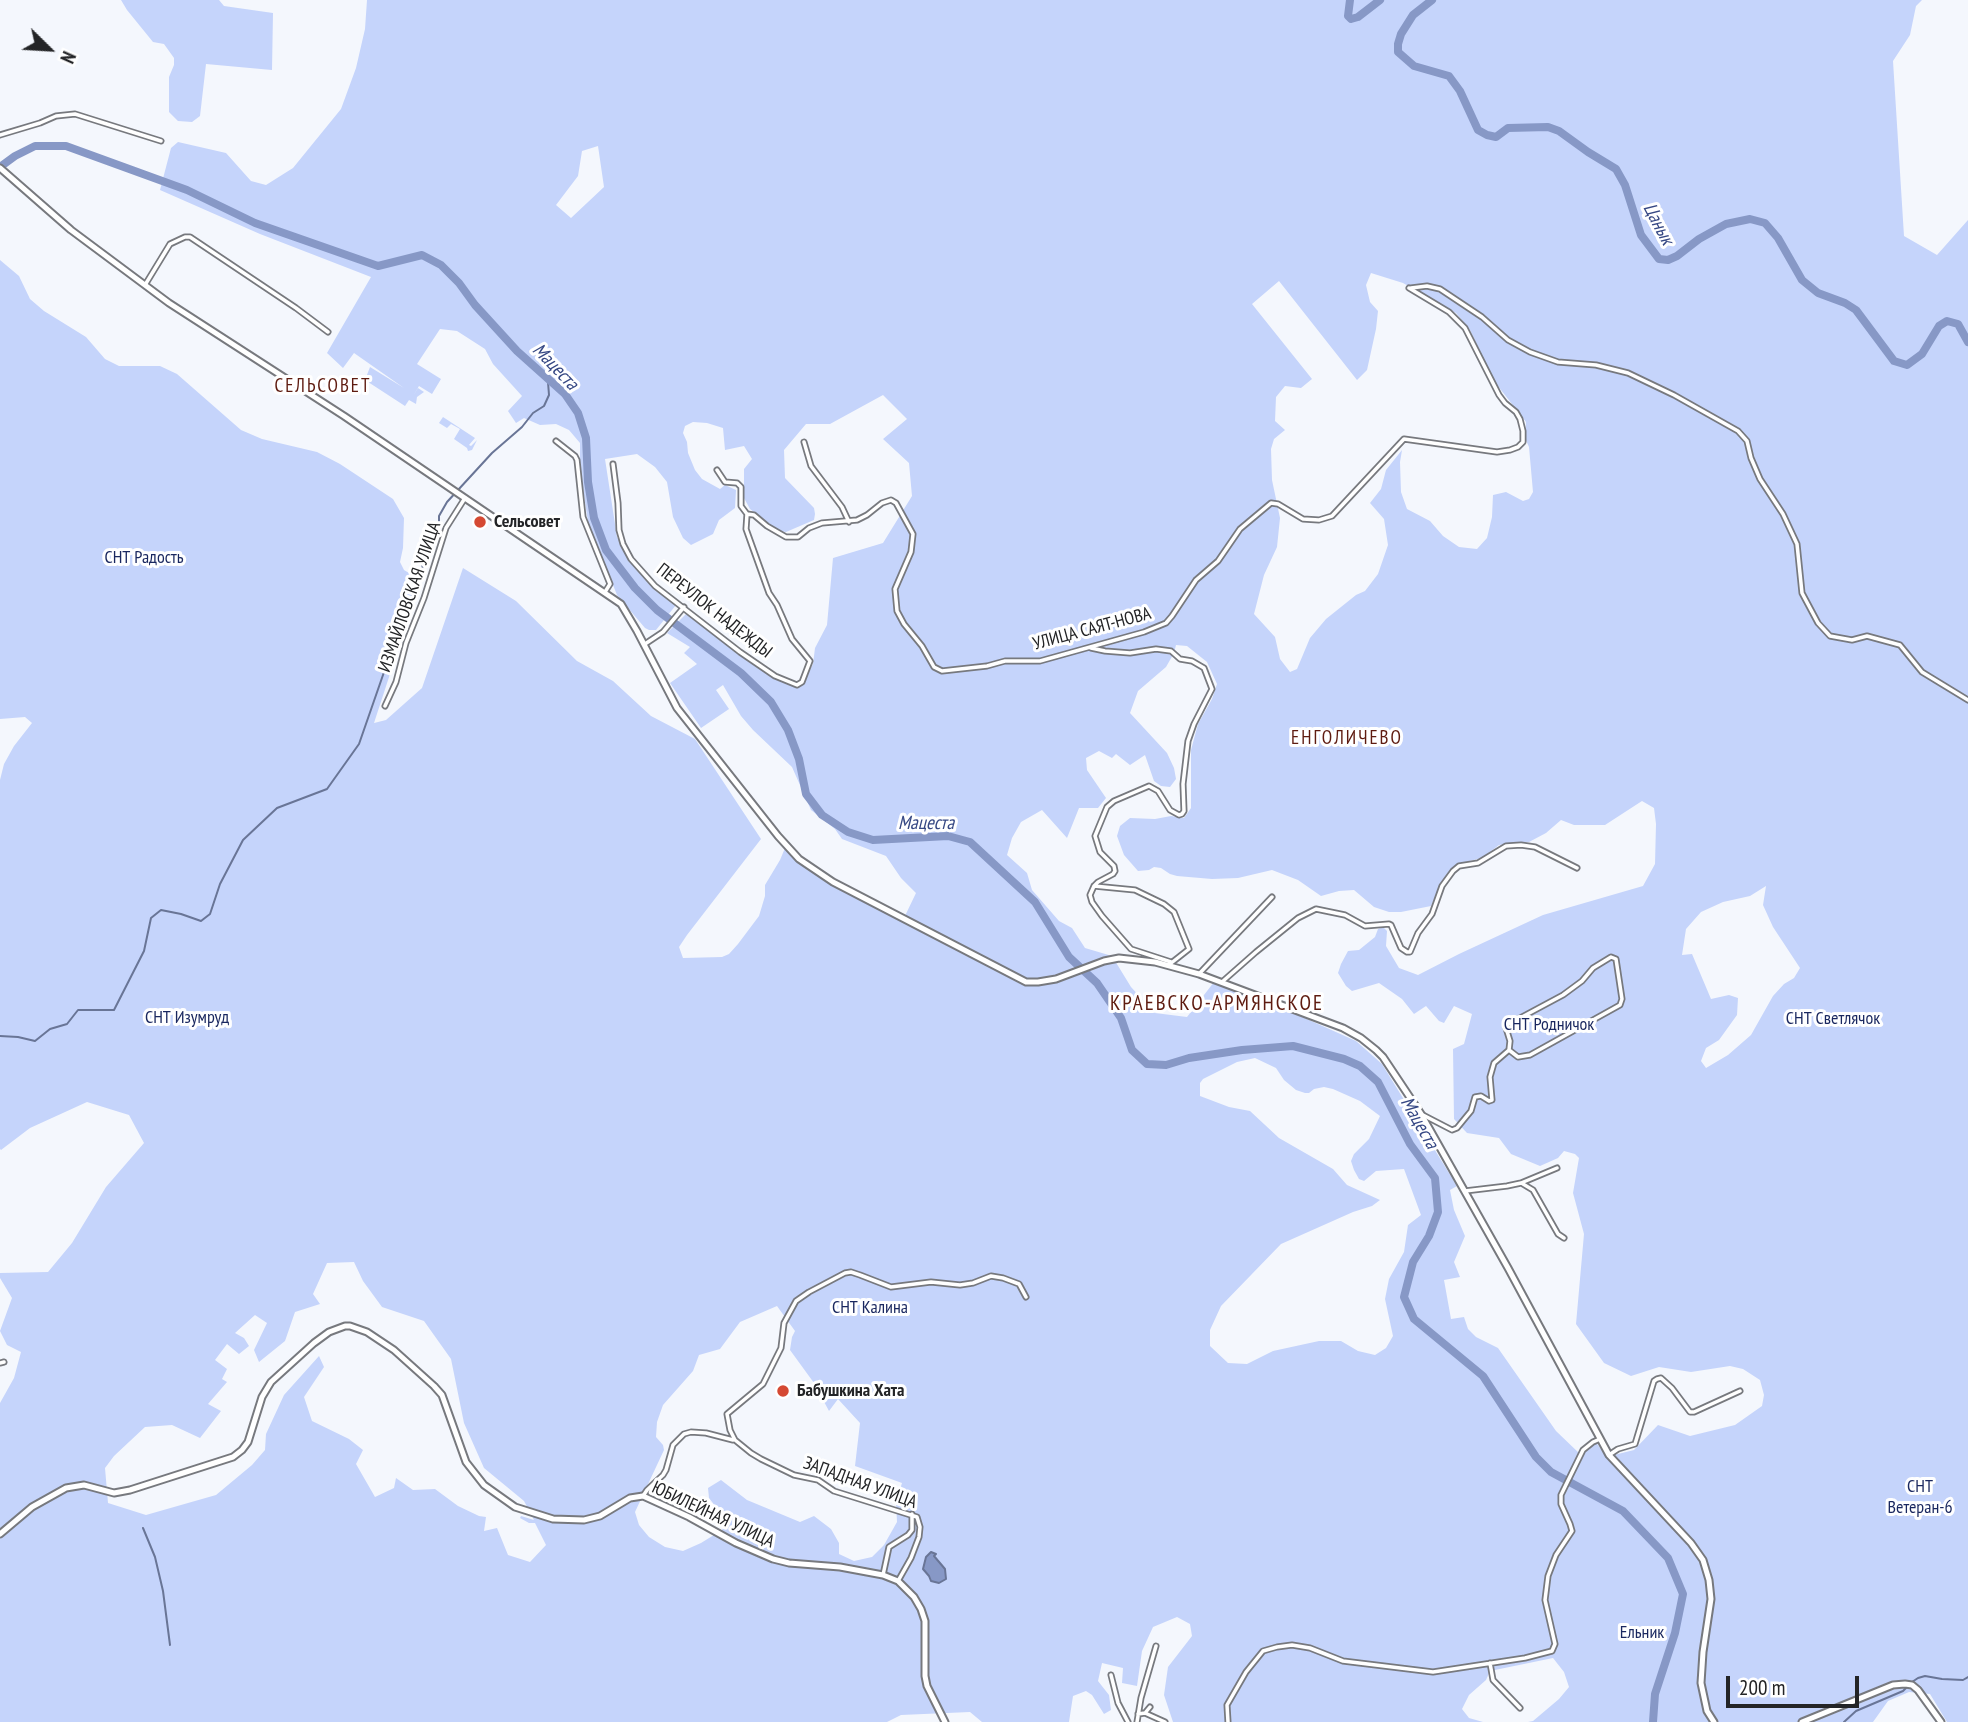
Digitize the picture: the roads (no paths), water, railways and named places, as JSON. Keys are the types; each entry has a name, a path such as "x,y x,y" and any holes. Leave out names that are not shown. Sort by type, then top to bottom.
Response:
{"street":[{"path":"0,135 56,116 75,114 161,141"},
{"path":"0,168 71,230 145,285 621,604 677,708 778,836 799,859 833,882 1026,982 1056,978 1119,958 1170,964 1189,949 1174,912 1164,904 1135,890 1094,886"},
{"path":"145,285 170,244 190,237 328,332"},
{"name":"УЛИЦА САЯТ-НОВА","path":"747,514 754,515 786,537 798,537 809,528 822,523 849,522 867,515 882,503 891,500 899,506 913,534 911,552 895,589 897,611 934,667 942,671 1005,662 1040,661 1144,632 1166,622 1196,580 1218,561 1240,529 1271,503 1278,504 1303,519 1319,520 1332,516 1404,439 1497,452 1518,447 1523,442 1520,419 1499,395 1465,328 1449,312 1409,288 1427,286 1440,289 1482,317 1508,340 1530,352 1558,362 1596,365 1628,373 1738,431 1748,441 1751,458 1760,479 1783,514 1797,544 1802,593 1818,623 1830,636 1852,640 1867,636 1900,645 1922,672 1968,700"},
{"path":"556,441 577,460 583,517 611,584 605,592"},
{"path":"804,442 811,466 842,507 849,522"},
{"name":"ПЕРЕУЛОК НАДЕЖДЫ","path":"613,464 619,530 631,559 655,586 748,658 775,676 797,685 802,682 811,663 792,639 769,593 746,529 747,514"},
{"path":"717,471 725,482 737,483 741,487 741,506 747,514"},
{"name":"ИЗМАЙЛОВСКАЯ УЛИЦА","path":"385,706 396,682 406,643 424,598 446,528 463,497"},
{"path":"645,645 663,632 684,607"},
{"path":"1088,648 1130,653 1156,649 1171,651 1180,659 1204,668 1212,689 1188,741 1183,784 1184,811 1179,815 1174,813 1158,790 1149,786 1114,801 1107,807 1095,836 1100,852 1114,866 1115,872 1094,886 1090,895 1093,902 1122,941 1133,950 1343,1028 1383,1057 1421,1114 1465,1191 1609,1455 1691,1543 1703,1560 1711,1599 1701,1683 1707,1711 1714,1722"},
{"path":"1222,982 1298,918 1316,909 1345,915 1365,926 1389,924 1401,948 1409,952 1418,933 1432,914 1442,886 1453,871 1459,866 1478,863 1506,846 1535,847 1577,868"},
{"path":"1199,974 1272,897"},
{"path":"1421,1114 1455,1130 1471,1111 1475,1097 1492,1100 1492,1068 1508,1049 1510,1041 1506,1026 1563,995 1582,981 1593,968 1611,957 1616,959 1622,999 1620,1005 1530,1055 1518,1057 1508,1049"},
{"path":"1465,1191 1521,1183 1557,1168"},
{"path":"1521,1183 1533,1189 1558,1234 1564,1238"},
{"path":"735,1440 727,1414 762,1384 781,1348 784,1323 796,1301 845,1273 851,1272 891,1287 931,1282 973,1283 991,1276 1019,1284 1026,1297"},
{"name":"ЮБИЛЕЙНАЯ УЛИЦА","path":"0,1534 32,1507 75,1486 93,1486 114,1493 233,1457 248,1442 262,1397 271,1382 329,1332 345,1326 357,1328 394,1350 442,1395 466,1462 484,1485 515,1507 543,1517 565,1521 584,1520 600,1516 630,1498 643,1496 774,1559 789,1563 840,1567 883,1575 898,1581 914,1597 921,1609 925,1621 925,1676 930,1696 945,1722"},
{"path":"1609,1455 1635,1444 1654,1381 1657,1379 1661,1378 1672,1388 1690,1412 1740,1391"},
{"path":"725,1437 730,1430"},
{"path":"643,1496 666,1470 673,1445 684,1434 699,1433 735,1440"},
{"path":"1228,1722 1227,1705 1246,1672 1263,1651 1277,1647 1292,1645 1310,1648 1343,1661 1433,1672 1552,1651 1555,1644 1545,1600 1548,1576 1556,1555 1572,1531 1561,1504 1561,1495 1583,1450 1593,1441 1600,1439"},
{"name":"ЗАПАДНАЯ УЛИЦА","path":"735,1440 761,1459 794,1475 818,1480 834,1492 917,1517 919,1537 898,1581"},
{"path":"883,1575 889,1546 912,1530 912,1514"},
{"path":"1137,1722 1156,1646"},
{"path":"1490,1663 1493,1680 1520,1708"},
{"path":"1111,1675 1118,1703 1128,1722"},
{"path":"1802,1722 1893,1685 1905,1684 1918,1690 1941,1722"},
{"path":"1145,1713 1150,1707"},
{"path":"1138,1714 1145,1713 1165,1722"}],"waterway":[{"name":"Цанык","path":"1350,0 1348,16 1351,19 1358,17 1380,0"},
{"name":"Цанык","path":"1432,0 1413,15 1401,34 1398,52 1414,66 1449,76 1460,91 1478,130 1487,135 1496,137 1508,128 1548,127 1559,131 1616,169 1625,185 1641,235 1659,259 1668,260 1677,256 1699,239 1726,224 1750,219 1765,223 1778,238 1802,280 1818,293 1856,310 1894,361 1907,365 1922,354 1939,326 1947,321 1958,324 1968,342"},
{"name":"Мацеста","path":"0,167 35,146 66,146 187,190 255,223 378,266 422,255 441,265 517,351 565,394 578,413 586,438 588,482 594,518 606,550 635,588 657,610 741,673 771,702 788,730 799,759 806,794 822,815 848,832 873,840 948,836 970,842 1035,902 1069,957 1097,983 1121,1018 1132,1050 1147,1064 1166,1065 1189,1058 1242,1050 1293,1046 1344,1059 1360,1066 1378,1082 1410,1144 1435,1178 1438,1212 1429,1236 1413,1262 1404,1297 1414,1319 1483,1376 1536,1457 1551,1472 1623,1511 1668,1558 1683,1594 1675,1633 1655,1694 1653,1722"},
{"path":"0,1036 35,1041 50,1029 67,1024 78,1010 114,1010 144,951 151,918 161,910 201,921 210,914 220,884 243,840 277,808 327,789 359,744 422,572 423,560 437,537 439,516 447,502 492,453 522,427 533,413 544,406 549,395 548,382 537,368"},
{"path":"143,1528 155,1557 163,1591 170,1645"},
{"path":"1912,1682 1925,1676 1963,1680 1968,1677"},
{"path":"1844,1722 1856,1711 1903,1691 1908,1686"}],"place":[{"name":"Сельсовет","path":"480,522"},
{"name":"Бабушкина Хата","path":"783,1391"}],"district":[{"name":"СЕЛЬСОВЕТ","path":"323,387"},
{"name":"ЕНГОЛИЧЕВО","path":"1347,739"},
{"name":"КРАЕВСКО-АРМЯНСКОЕ","path":"1217,1004"}],"park label":[{"name":"СНТ Радость","path":"144,558"},
{"name":"СНТ Изумруд","path":"187,1018"},
{"name":"СНТ Светлячок","path":"1833,1019"},
{"name":"СНТ Родничок","path":"1549,1025"},
{"name":"СНТ Калина","path":"870,1308"},
{"name":"СНТ Ветеран-6","path":"1920,1497"},
{"name":"Ельник","path":"1642,1633"}]}
